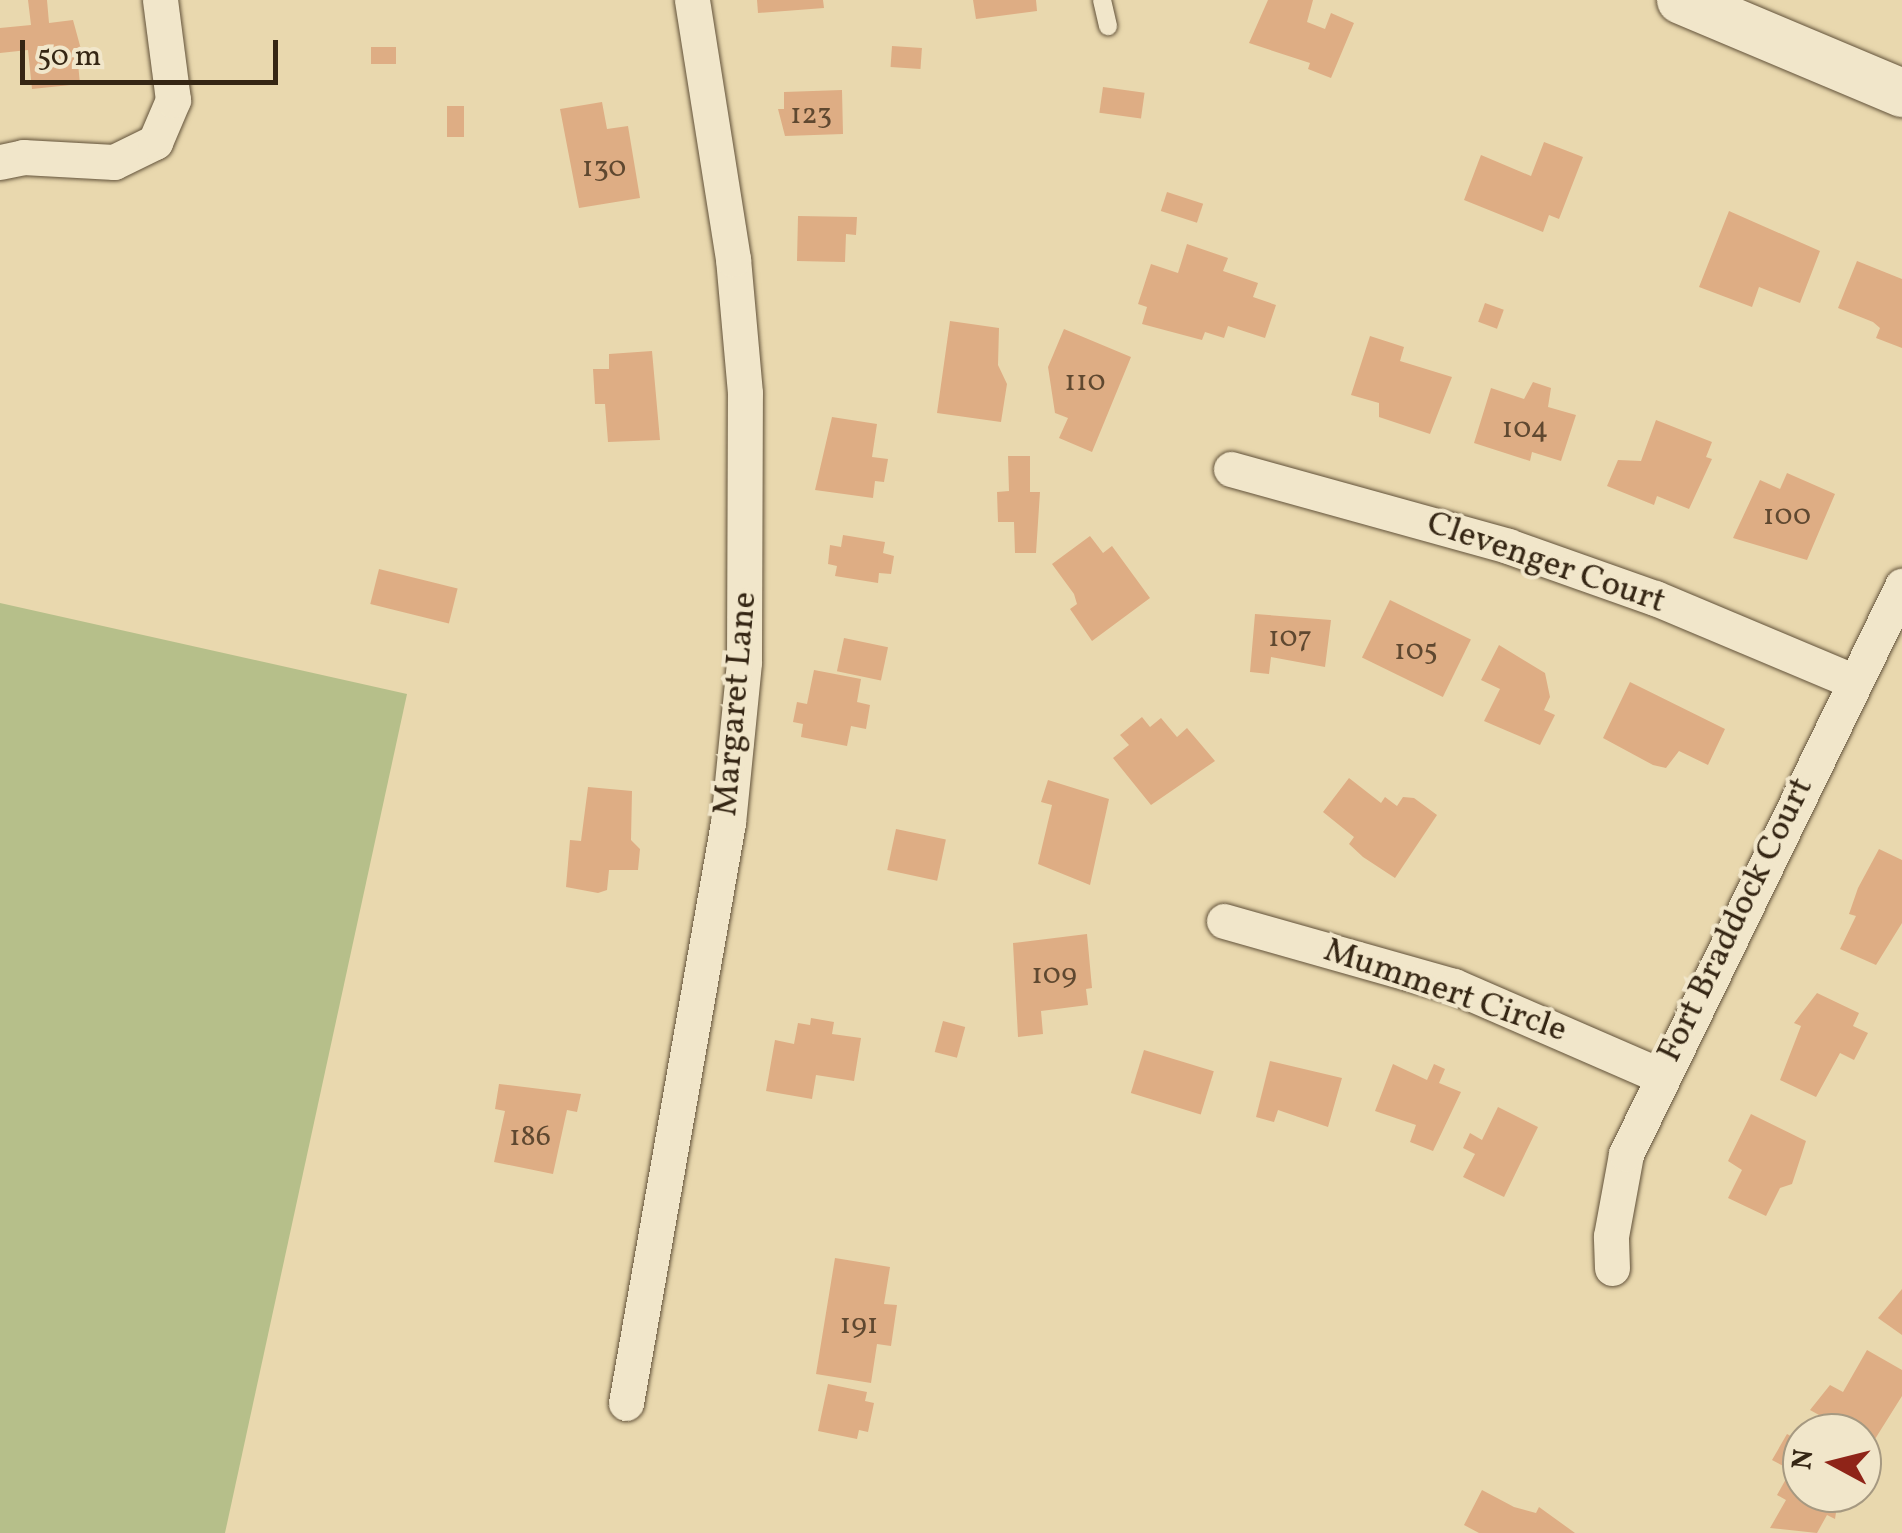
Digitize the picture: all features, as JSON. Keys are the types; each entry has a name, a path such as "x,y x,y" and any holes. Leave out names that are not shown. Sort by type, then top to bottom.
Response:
{"main road":[{"path":"1681,0 1902,94"}],"street":[{"path":"0,162 23,157 114,162 155,142 173,100 160,0"},
{"name":"Margaret Lane","path":"626,1403 724,842 744,662 745,394 734,259 692,0"},
{"name":"Clevenger Court","path":"1231,469 1508,546 1655,598 1852,681"},
{"name":"Fort Braddock Court","path":"1612,1268 1610,1236 1626,1154 1852,681 1902,586"},
{"name":"Mummert Circle","path":"1224,921 1454,986 1661,1076"}],"lane":[{"path":"1102,0 1108,26"}],"green space":[{"path":"0,603 407,694 225,1533 0,1533"}],"building":[{"path":"28,0 47,0 49,23 73,20 82,53 77,53 80,84 32,89 28,50 0,53 0,28 31,25"},
{"path":"757,0 823,0 824,8 758,13"},
{"path":"973,0 1036,0 1037,11 976,19"},
{"path":"1268,0 1313,0 1307,22 1325,29 1331,13 1354,23 1331,78 1308,69 1310,63 1249,43"},
{"path":"892,46 922,48 920,69 891,67"},
{"path":"371,47 396,47 396,64 371,64"},
{"path":"1103,87 1145,93 1141,119 1099,113"},
{"path":"842,90 843,134 785,136 778,109 784,109 784,92"},
{"path":"602,102 607,129 628,126 640,198 579,208 560,109"},
{"path":"447,106 464,106 464,137 447,137"},
{"path":"1544,142 1583,157 1559,219 1549,215 1543,232 1464,200 1481,155 1531,176"},
{"path":"1167,192 1203,204 1197,223 1161,211"},
{"path":"1729,211 1820,251 1800,303 1759,287 1752,307 1699,287"},
{"path":"798,216 857,217 856,235 846,234 845,262 797,261"},
{"path":"1187,244 1228,258 1223,271 1258,283 1253,297 1276,305 1265,338 1228,326 1224,338 1205,332 1202,340 1142,324 1147,307 1138,304 1151,264 1178,273"},
{"path":"1857,261 1902,279 1902,348 1876,338 1880,328 1873,322 1838,308"},
{"path":"1485,303 1504,310 1497,329 1478,322"},
{"path":"950,321 999,328 998,365 1007,384 1001,422 937,413"},
{"path":"1064,329 1131,357 1092,452 1059,438 1068,418 1055,413 1048,367"},
{"path":"1370,336 1404,347 1400,361 1452,377 1430,434 1379,417 1379,403 1351,395"},
{"path":"652,351 660,440 608,442 605,404 595,404 593,369 609,369 609,354"},
{"path":"1533,382 1551,388 1548,407 1576,415 1561,461 1532,452 1530,461 1474,443 1491,388 1524,399"},
{"path":"832,417 877,424 872,457 888,459 884,482 875,481 873,498 815,490"},
{"path":"1656,420 1712,442 1706,457 1712,459 1689,509 1657,496 1654,505 1607,486 1618,460 1641,461"},
{"path":"1008,456 1030,456 1030,492 1040,492 1036,553 1015,553 1014,522 998,522 997,492 1009,491"},
{"path":"1787,473 1835,494 1807,560 1733,538 1760,480 1780,489"},
{"path":"843,535 885,542 883,553 894,556 891,574 879,573 878,583 835,576 837,566 828,564 830,545 841,547"},
{"path":"1090,536 1103,553 1112,546 1150,598 1092,641 1070,609 1077,604 1074,594 1052,564"},
{"path":"379,569 458,589 449,624 370,604"},
{"path":"1390,600 1471,639 1443,697 1362,658"},
{"path":"1255,614 1331,620 1325,667 1271,657 1269,674 1250,672"},
{"path":"844,638 888,647 881,681 837,671"},
{"path":"1499,645 1545,673 1550,697 1544,710 1555,715 1540,745 1484,721 1500,689 1481,680"},
{"path":"814,670 861,679 857,702 870,705 866,729 851,726 847,746 801,737 803,724 793,722 797,702 807,704"},
{"path":"1630,682 1725,729 1708,765 1679,751 1666,768 1653,765 1603,738"},
{"path":"1142,717 1150,727 1161,718 1177,737 1187,728 1215,761 1151,805 1113,758 1129,745 1120,735"},
{"path":"1349,778 1381,803 1385,797 1397,806 1403,797 1414,798 1437,815 1395,878 1363,857 1349,844 1354,837 1323,812"},
{"path":"1048,780 1109,799 1090,885 1038,864 1052,805 1041,802"},
{"path":"588,787 632,791 631,840 640,849 638,870 609,870 607,890 598,893 566,887 570,840 581,841"},
{"path":"896,829 946,840 937,881 887,870"},
{"path":"1879,849 1902,860 1902,923 1876,965 1840,949 1856,916 1849,914 1858,888"},
{"path":"1087,934 1092,988 1086,989 1088,1005 1041,1011 1043,1034 1018,1037 1013,943"},
{"path":"1817,993 1859,1013 1853,1026 1868,1033 1854,1060 1840,1053 1816,1097 1780,1080 1801,1026 1794,1023"},
{"path":"811,1018 834,1022 832,1034 861,1038 854,1081 816,1075 812,1099 766,1091 775,1040 794,1044 798,1023 810,1025"},
{"path":"943,1021 965,1027 957,1058 935,1052"},
{"path":"1144,1050 1214,1071 1201,1114 1131,1093"},
{"path":"1270,1061 1342,1078 1328,1127 1278,1110 1274,1122 1256,1117"},
{"path":"1393,1064 1427,1080 1434,1064 1445,1069 1439,1083 1461,1092 1433,1151 1410,1142 1416,1125 1375,1111"},
{"path":"499,1084 581,1094 577,1112 567,1110 553,1174 494,1162 505,1111 495,1109"},
{"path":"1498,1107 1538,1127 1504,1197 1463,1177 1475,1154 1463,1148 1470,1133 1482,1140"},
{"path":"1751,1114 1806,1141 1792,1184 1780,1188 1766,1216 1728,1198 1742,1170 1728,1161"},
{"path":"835,1258 890,1267 884,1304 897,1305 891,1346 877,1344 871,1383 816,1374"},
{"path":"1902,1289 1902,1335 1878,1318"},
{"path":"1867,1350 1902,1370 1902,1396 1882,1428 1882,1413 1810,1410 1830,1385 1843,1392"},
{"path":"828,1384 867,1392 865,1401 874,1403 868,1432 859,1430 857,1439 818,1431"},
{"path":"1782,1443 1782,1465 1772,1460"},
{"path":"1482,1490 1514,1507 1536,1513 1539,1507 1575,1533 1479,1533 1464,1525"},
{"path":"1782,1507 1782,1513 1836,1513 1835,1519 1827,1515 1817,1533 1770,1528"}]}
